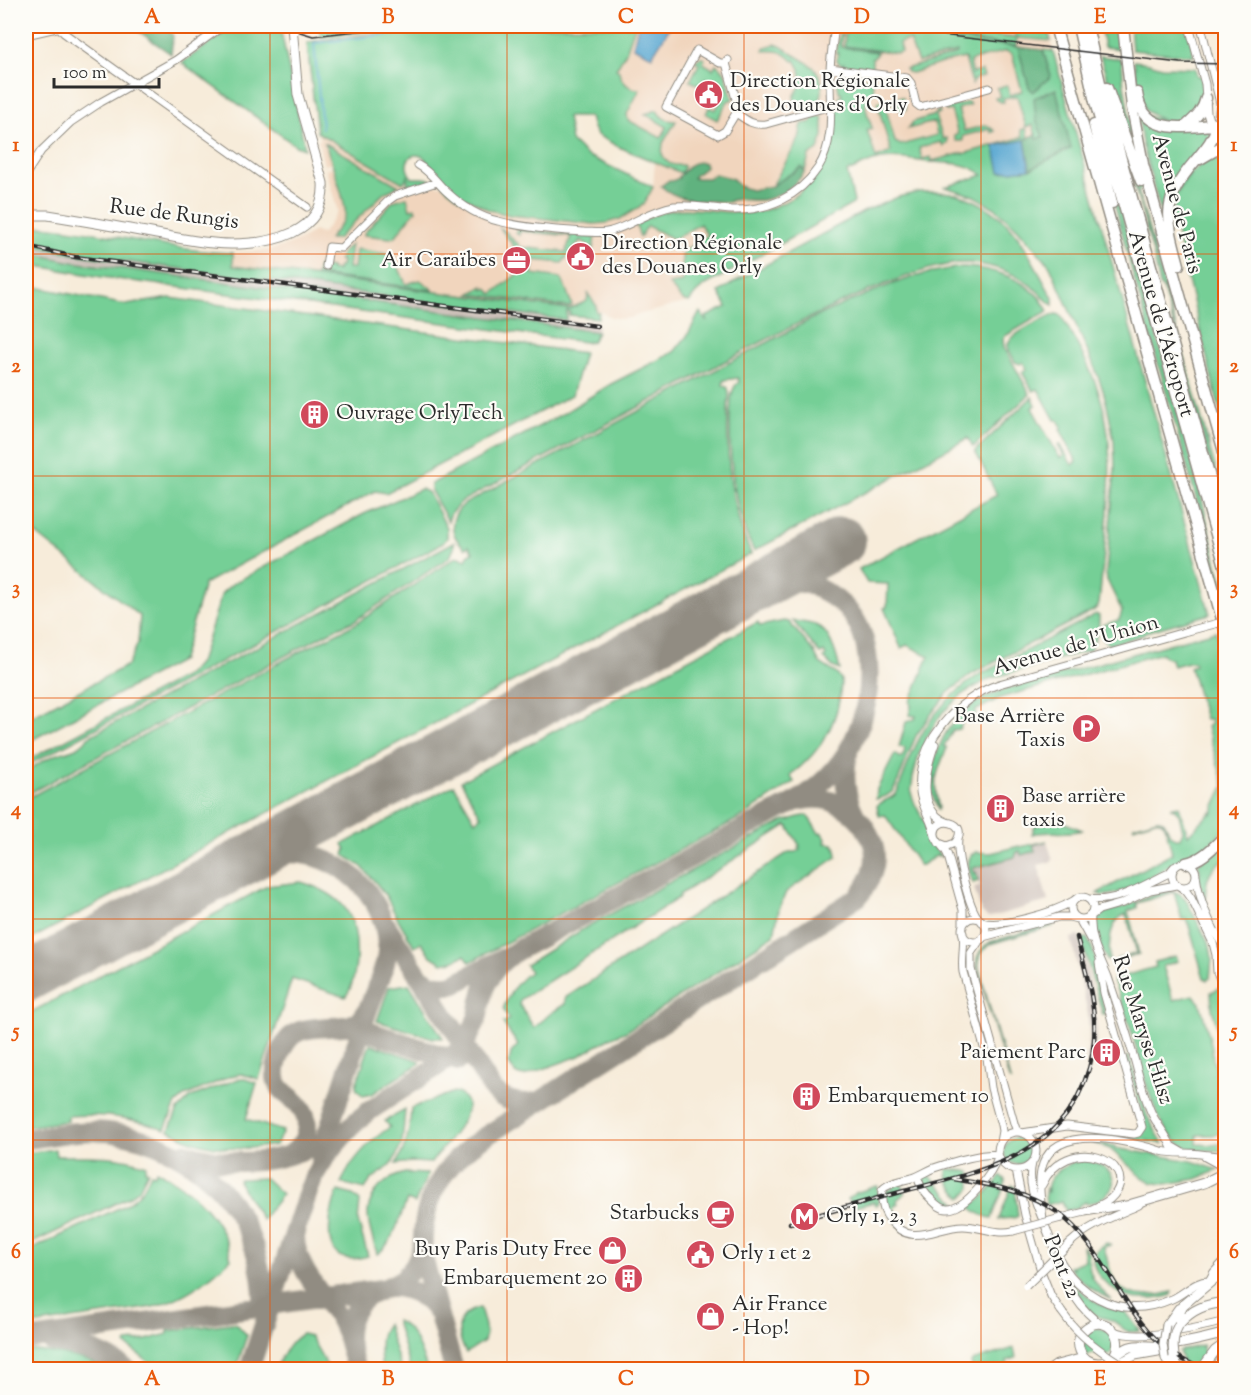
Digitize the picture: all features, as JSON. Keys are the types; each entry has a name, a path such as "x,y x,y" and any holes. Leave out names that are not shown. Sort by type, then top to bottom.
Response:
{"highway":[{"name":"Avenue de l'Aéroport","path":"1055,26 1226,633"},
{"path":"1078,26 1098,114 1226,570"},
{"path":"1087,26 1114,136 1226,535"},
{"name":"Avenue de Paris","path":"1124,26 1132,107 1143,164 1226,459"},
{"path":"1090,40 1100,62 1139,174 1168,276 1178,290"},
{"path":"1126,46 1133,66 1138,102 1141,110 1153,122 1172,127 1221,125"},
{"path":"1085,60 1083,77 1113,208 1136,292 1134,305"},
{"path":"1186,126 1200,113 1206,98"},
{"path":"1178,290 1181,278 1170,227 1171,198 1176,187 1221,125"},
{"path":"1192,164 1226,144"},
{"path":"1206,563 1214,572 1226,610"},
{"path":"1186,863 1195,861 1226,835"}],"main road":[{"name":"Rue de Rungis","path":"26,215 48,215 219,243 249,243 268,240 288,235 302,228 310,222 319,207 323,183 298,95 292,26"},
{"path":"1132,1204 1212,1180 1226,1171"},
{"path":"1177,1369 1171,1357 1172,1325 1183,1305 1226,1269"},
{"path":"1172,1325 1199,1308 1226,1302"},
{"path":"1114,1356 1118,1339 1110,1328 1102,1324 1084,1329 1078,1346 1080,1353 1084,1358 1099,1364 1137,1345 1158,1346 1186,1343 1226,1333"},
{"path":"1107,1370 1135,1355 1176,1348 1186,1343"},
{"path":"1201,1370 1215,1351 1226,1343"},
{"path":"1050,1370 1057,1365 1084,1358"},
{"path":"1067,1370 1077,1368 1088,1370"}],"street":[{"path":"26,35 62,26 64,33 307,207"},
{"path":"26,174 41,151 71,122 101,102 176,60 223,26"},
{"path":"418,165 428,170 447,192 465,206 497,221 568,231 610,232 663,208 676,206 702,206 732,210 755,209 771,205 798,190 818,168 825,153 831,122 830,68 835,26"},
{"path":"1190,26 1204,81 1209,120 1221,125 1220,104 1201,26"},
{"path":"697,51 720,63 727,61 736,99 736,113 725,131 718,135 666,107 697,51"},
{"path":"830,68 907,78 916,104 920,107 989,88"},
{"path":"1220,104 1226,111"},
{"path":"736,113 760,125 831,106"},
{"path":"326,266 329,247 341,248 388,201 395,196 437,182"},
{"name":"Avenue de l'Union","path":"998,1156 1001,1125 991,1088 987,1058 961,963 963,910 946,850 937,839 921,799 920,777 927,752 946,722 964,703 990,687 1226,621"},
{"name":"Avenue de l'Union","path":"946,722 932,752 926,785 928,798 938,818 955,824 958,828 959,860 972,907 985,928 982,938 971,953 971,969 1016,1129 1030,1137 1035,1145 1030,1173 1032,1193 1051,1240 1056,1261 1067,1284 1084,1310 1102,1324"},
{"path":"947,822 939,825 935,832 937,839 947,846 958,840"},
{"path":"1196,875 1192,884 1186,887 1178,885 1150,890 1123,903 1099,910 1085,919 1059,917 974,942 965,938 963,930 970,919 992,923 1009,922 1058,908 1081,897 1089,899 1119,897 1169,873 1179,864 1186,863 1192,866 1196,875 1200,901 1226,950"},
{"path":"1174,867 1172,878 1191,898 1213,943 1220,981 1226,984"},
{"path":"1089,899 1094,907 1091,916"},
{"path":"1073,901 1071,911 1078,919"},
{"name":"Rue Maryse Hilsz","path":"1021,1132 1067,1126 1134,1134 1138,1133 1142,1127 1104,993 1090,928 1091,916"},
{"name":"Rue Maryse Hilsz","path":"1078,919 1094,943 1108,979 1155,1122 1171,1146 1183,1153"},
{"path":"1217,972 1220,964 1226,959"},
{"path":"1000,1142 1007,1135 1021,1132"},
{"path":"1043,1219 1041,1172 1044,1161 1061,1145 1079,1138 1100,1138 1176,1153 1226,1156"},
{"path":"1032,1163 1024,1169 1016,1170 1004,1165 998,1156 987,1154 934,1168 913,1178 884,1187 882,1193 884,1210 889,1219 903,1233 932,1233 959,1226 997,1233 1085,1212 1132,1204"},
{"path":"1041,1190 1046,1177 1057,1165 1066,1160 1084,1154 1104,1159 1116,1170 1119,1177 1118,1188 1107,1201 1085,1212"},
{"path":"1200,1155 1226,1171"},
{"path":"918,1179 925,1194 939,1206 946,1209 954,1208 978,1189 995,1166 998,1156"},
{"name":"Pont 22","path":"1016,1170 1025,1215 1045,1282 1061,1311 1085,1338 1131,1370"},
{"path":"1026,1286 1080,1235 1152,1199"},
{"path":"1051,1240 1064,1267 1076,1282 1094,1297 1125,1307 1164,1303 1198,1283 1209,1281 1226,1259"},
{"path":"1113,1331 1137,1336 1184,1330 1226,1321"}],"shaded area":[{"path":"636,26 1047,26 1103,231 969,168 946,163 890,158 847,172 746,263 704,286 689,302 630,318 611,317 601,312 232,266 233,253 269,250 289,245 314,231 322,234 338,212 326,169 334,167 332,163 324,165 318,141 321,139 317,132 405,183 454,186 653,187 655,162 597,135 590,117 628,48"},
{"path":"26,244 77,255 598,324 597,332 72,262 26,252"},
{"path":"1047,841 1053,861 1038,865 1048,901 988,918 980,908 974,888 980,886 978,881 973,883 968,864"},
{"path":"1079,936 1096,1018 1097,1034 1093,1063 1086,1061 1089,1039 1088,1014 1071,938"}],"green space":[{"path":"131,26 166,26 173,36 171,54"},
{"path":"234,26 280,26 305,149 296,146 182,63"},
{"path":"350,26 415,26 321,37 320,29"},
{"path":"436,26 635,26 626,52 616,69 626,84 640,89 627,114 628,120 661,138 667,127 645,114 657,110 665,118 676,121 663,143 662,154 670,164 683,165 681,173 619,147 597,135 590,117 567,117 571,141 586,155 653,187 644,204 620,219 594,224 510,215 489,210 467,198 462,200 446,188 424,157 414,155 410,157 407,169 412,178 429,179 430,182 409,186 407,185 408,176 403,183 317,132 307,43"},
{"path":"849,26 913,26 1016,38 1013,26 1047,26 1051,41 1017,38 1016,46"},
{"path":"1100,26 1119,26 1121,49 1104,47"},
{"path":"1130,26 1187,26 1194,56 1132,50"},
{"path":"846,27 1018,47 1029,87 1049,78 1050,74 1043,50 1053,51 1210,614 1145,632 1110,645 1103,638 1103,625 1119,620 1122,611 1106,573 1115,468 1114,441 1103,390 1050,266 1018,229 995,208 974,196 945,187 983,175 977,171 958,164 900,158 869,162 847,172 853,204 704,286 689,302 682,300 669,284 683,282 682,255 684,251 707,235 700,224 674,239 647,226 640,237 636,225 654,215 668,211 697,209 740,213 758,212 775,207 792,198 813,179 826,159 837,111 839,111 839,97 842,96 837,80 846,76 872,79 874,91 867,99 866,108 872,128 867,130 876,158 891,152 877,102 901,97 903,97 906,109 900,111 897,101 885,105 895,142 901,145 937,135 934,122 908,129 913,122 932,116 939,110 940,113 935,115 943,139 947,138 947,143 943,146 941,142 919,148 922,159 931,157 932,161 1023,137 1021,130 1026,128 1028,137 1025,140 994,146 1001,172 1030,169 1071,148 1036,120 1044,137 1037,140 1033,125 1026,127 1017,96 1003,98 1004,102 996,100 995,98 1000,97 997,88 1007,85 1010,95 1022,91 1012,54 1006,51 970,61 972,73 982,71 984,76 975,79 972,84 965,58 912,73 905,69 957,54 957,52 918,62 909,40 899,43 901,52 897,53 844,46"},
{"path":"839,34 842,34 841,47 877,52 872,58 872,68 859,65 855,68 844,67 844,63 843,65 839,63 838,53 836,53"},
{"path":"775,44 817,71 822,87 820,101 796,108 794,97 800,86 800,69 795,60 793,61 783,53 764,51 765,47"},
{"path":"1018,47 1043,50 1050,74 1049,78 1033,92 1029,87"},
{"path":"1100,56 1122,59 1132,134 1128,135"},
{"path":"701,57 705,59 703,63 713,69 716,64 724,71 733,99 728,101 717,120 706,114 709,107 715,110 725,89 706,78 700,85 690,81 699,64 695,61"},
{"path":"1134,61 1162,67 1195,68 1197,76 1201,76 1204,96 1187,122 1171,125 1146,111 1138,89"},
{"path":"1056,89 1071,148 1030,169 1025,140 1036,134 1037,139 1043,137 1036,120 1034,98"},
{"path":"968,102 970,105 958,109 964,131 987,125 995,131 991,133 990,129 963,136 963,141 956,141 954,136 958,134 951,110 946,111 946,108"},
{"path":"1137,106 1143,116 1208,129 1211,132 1166,216 1162,217 1142,143"},
{"path":"815,116 822,117 823,120 823,136 818,150 809,156 805,171 801,168 772,186 799,139 802,124 811,122"},
{"path":"325,143 399,186 384,193 337,239 329,239 345,215 344,202"},
{"path":"1225,148 1225,432 1173,219 1176,198 1185,181 1204,162"},
{"path":"1128,151 1128,165 1135,176 1135,167 1142,189 1138,191 1225,503 1225,517 1175,330 1163,289 1160,286 1133,180 1123,153"},
{"path":"705,163 706,166 693,178 708,178 715,174 733,179 739,186 751,190 772,186 801,167 805,171 786,190 774,197 762,200 736,199 728,202 692,200 676,195 661,186 669,180 679,178 690,165"},
{"path":"1110,170 1135,269 1144,291 1202,499 1218,568 1225,587 1225,601 1132,271 1110,186"},
{"path":"919,192 956,194 974,200 999,216 1024,245 1053,298 1053,305 1019,278 1003,270 987,266 970,263 952,264 907,276 872,289 797,324 462,501 451,513 448,521 431,491 431,484 564,413 611,384 674,352 687,336 700,312 706,321 706,317 727,307 719,292 738,280 865,211 898,197"},
{"path":"407,197 410,209 415,208 416,210 395,237 364,235 393,201"},
{"path":"42,226 185,249 233,253 233,266 569,309 587,301 588,294 596,305 596,312 599,312 598,318 569,315 570,312 567,311 566,320 77,255 26,244 26,227"},
{"path":"500,228 519,244 519,247 566,252 571,236 520,231 519,235 516,233 518,228 595,237 593,249 581,240 562,263 534,260 533,274 561,278 572,305 568,307 470,294 483,286 484,290 487,288 492,294 525,268 526,262"},
{"path":"351,244 348,268 354,268 356,249 393,255 406,284 420,280 434,290 316,275 318,266 337,271 338,267 341,267 342,261 339,260 341,255"},
{"path":"26,252 72,262 597,332 592,342 584,342 102,277 26,264"},
{"path":"963,267 987,270 1012,278 1033,291 1048,311 1005,336 1004,347 1030,394 973,447 968,438 754,551 737,503 732,468 731,403 732,393 739,382 738,378 724,380 723,385 728,388 729,393 728,454 733,495 743,535 751,554 26,942 26,799 355,624 456,557 466,560 473,552 469,546 465,548 459,543 452,526 455,515 464,504 815,317 906,279"},
{"path":"26,285 126,305 170,298 584,353 572,395 386,493 375,491 204,584 182,660 26,743 26,719 128,665 138,643 140,616 26,526"},
{"path":"1056,314 1063,319 1091,372 1100,395 1108,433 1109,499 1099,604 1094,610 972,674 948,693 916,736 893,791 876,799 877,789 895,754 901,758 904,754 905,748 899,747 906,722 915,719 916,716 909,715 910,702 929,656 907,645 901,648 884,608 887,607 888,584 867,583 859,569 997,495 975,451 1032,397 1036,405 1032,408 1060,458 1064,456 1058,445 1060,444 1072,465 1077,462 1060,429 1062,427 1058,420 1055,420 1038,389 1033,391 1022,372 1027,369 1023,362 1020,364 1015,362 1008,346 1010,340 1020,332"},
{"path":"421,489 428,492 447,528 447,538 443,543 26,766 26,761 189,674 201,660 222,593 232,584 364,514"},
{"path":"454,542 450,557 354,621 335,629 26,795 26,771 55,755 78,747 88,737"},
{"path":"1096,614 1099,616 1098,631 1090,650 989,679 964,693 942,713 919,754 913,777 911,793 927,827 932,846 941,856 936,856 920,866 885,815 879,816 877,806 893,797 897,792 916,745 930,721 952,696 977,676"},
{"path":"793,621 812,624 823,630 833,646 840,670 824,658 826,656 824,652 820,654"},
{"path":"758,622 760,626 789,622 814,652 820,663 841,679 838,708 828,733 811,756 790,775 794,782 743,816 470,962 465,955 442,963 431,956 421,943 414,946 386,896 376,883 362,867 344,855 346,849 343,844 454,785 475,821 481,816 461,781"},
{"path":"1216,631 1225,667 1225,829 1203,848 1131,888 1102,896 1096,894 1172,853 1165,825 1161,821 1155,820 1134,826 1157,819 1160,819 1165,823 1171,836 1180,838 1183,831 1179,814 1175,809 1170,808 1179,806 1188,835 1211,812 1212,814 1224,786 1207,727 1211,723 1210,719 1205,719 1190,667 1195,665 1194,662 1173,666 1171,659 1162,653 1000,698 975,711 976,715 965,717 959,729 953,730 944,746 947,748 938,771 936,784 938,810 931,784 933,784 935,760 947,732 967,709 1010,688"},
{"path":"807,815 826,839 825,843 833,844 836,848 837,857 786,892 779,909 774,935 627,1031 579,1056 524,1076 515,1073 509,1063 511,1053 518,1045 503,1023 509,1019 503,1009 514,989 530,972 526,965 588,926 786,820","holes":["787,825 800,846 798,847 800,850 789,852 565,998 565,1004 534,1028 519,1004 521,999"]},
{"path":"1056,820 1082,830 1032,834 1035,826"},
{"path":"1047,841 1033,845 1035,851 1021,855 1020,851 1015,857 973,868 978,881 973,883 968,864 975,852 991,853"},
{"path":"1225,841 1225,859 1214,868 1208,878 1206,905 1199,879 1198,864"},
{"path":"301,882 316,887 339,901 352,920 356,946 354,976 345,997 292,979 259,1079 241,1074 231,1076 185,1096 176,1104 165,1129 141,1121 93,1115 68,1116 68,1121 26,1127 26,1015 267,886"},
{"path":"1172,891 1178,893 1185,898 1210,946 1212,958 1210,978 1207,980 1204,978 1187,919 1182,920 1174,892 1137,903 1137,908 1128,911 1139,954 1117,960 1137,953 1126,914 1120,917 1113,927 1109,960 1107,961 1098,942 1095,926 1103,914 1153,895"},
{"path":"1052,924 1053,926 990,944 979,958 979,969 1010,1080 977,967 977,959 981,950 990,942"},
{"path":"1087,938 1095,956 1106,1014 1103,1015 1081,939"},
{"path":"1176,956 1178,961 1163,966 1173,1000 1193,995 1200,1003 1212,1047 1213,1060 1221,1084 1225,1088 1225,1131 1213,1135 1197,1135 1197,1144 1225,1143 1225,1150 1185,1147 1170,1135 1148,1090 1113,979 1156,967 1155,962"},
{"path":"409,984 443,1038 433,1038 377,1021 389,987"},
{"path":"1222,987 1226,989 1226,1042 1224,1044 1221,1041 1212,1009 1211,992"},
{"path":"370,1044 420,1061 420,1063 372,1094 363,1096 357,1090 356,1085"},
{"path":"1129,1056 1147,1115 1163,1144 1133,1138 1144,1128 1145,1123 1126,1057"},
{"path":"238,1079 257,1083 246,1119 283,1131 276,1145 246,1148 215,1147 192,1141 169,1130 178,1110 191,1097"},
{"path":"454,1092 464,1097 467,1105 460,1126 452,1137 431,1163 396,1164 407,1137 411,1108"},
{"path":"405,1110 402,1142 390,1166 371,1180 365,1189 341,1183 361,1152 390,1127 385,1121"},
{"path":"1017,1138 1026,1142 1030,1151 1026,1160 1017,1164 1008,1160 1004,1151 1008,1142"},
{"path":"1091,1142 1192,1161 1218,1170 1196,1179 1166,1184 1153,1183 1142,1177 1110,1149"},
{"path":"55,1149 56,1156 102,1156 135,1161 146,1165 145,1170 148,1171 139,1189 129,1197 26,1246 26,1153"},
{"path":"1082,1160 1097,1163 1109,1171 1113,1183 1111,1189 1099,1200 1087,1204 1086,1202 1066,1211 1062,1201 1046,1205 1046,1187 1048,1192 1048,1184 1054,1174"},
{"path":"947,1169 971,1173 971,1188 962,1198 949,1181"},
{"path":"156,1170 177,1183 204,1206 224,1236 231,1259 195,1288 176,1299 153,1307 26,1326 26,1252 125,1205 138,1195 151,1173 155,1174"},
{"path":"405,1173 428,1174 415,1203 407,1200 392,1237 377,1254 369,1223 369,1204 380,1186 391,1178"},
{"path":"930,1176 956,1203 945,1204 936,1196 938,1192 932,1189 926,1190 922,1178"},
{"path":"1001,1176 1005,1184 992,1218 970,1207 984,1196"},
{"path":"265,1178 282,1194 262,1220 238,1181"},
{"path":"902,1184 905,1193 897,1200 898,1204 895,1205 894,1210 906,1225 903,1228 891,1215 885,1199 887,1188 888,1191 893,1189 891,1187"},
{"path":"1012,1185 1015,1188 1018,1216 999,1219"},
{"path":"878,1186 879,1202 877,1205 874,1202 858,1206 857,1209 848,1199 855,1193"},
{"path":"338,1191 353,1195 360,1201 358,1221 368,1256 345,1258 337,1254 332,1247 331,1218"},
{"path":"1107,1243 1110,1245 1104,1247 1110,1271 1114,1281 1121,1289 1143,1296 1172,1292 1172,1295 1150,1299 1133,1298 1114,1290 1102,1279 1094,1265 1096,1251"},
{"path":"1083,1246 1089,1253 1089,1267 1094,1279 1112,1300 1090,1288 1072,1271 1073,1268 1070,1269 1069,1267 1085,1260"},
{"path":"1071,1282 1096,1302 1126,1312 1140,1331 1126,1330 1115,1322 1093,1313 1082,1301"},
{"path":"480,1308 484,1320 484,1341 466,1353 460,1339 460,1325 465,1314"},
{"path":"396,1321 412,1334 427,1369 410,1369"},
{"path":"232,1323 247,1335 236,1369 158,1369 126,1345 128,1342 168,1334 168,1331"},
{"path":"387,1324 401,1369 382,1369 380,1339"},
{"path":"1096,1328 1106,1330 1112,1337 1115,1344 1110,1355 1100,1353 1086,1355 1083,1346 1085,1335"},
{"path":"302,1334 310,1336 329,1369 275,1369 289,1345"},
{"path":"1202,1345 1205,1356 1203,1361 1196,1367 1190,1368 1183,1365 1179,1351"},
{"path":"1014,1348 1016,1358 1007,1361 1008,1367 973,1369 972,1361"},
{"path":"26,1350 77,1358 106,1369 26,1369"}],"water":[{"path":"638,26 671,26 652,56 633,47"},
{"path":"1025,140 1030,169 1000,172 994,146"}],"waterway":[{"path":"322,128 314,43 461,26"}],"taxiway":[{"path":"249,1370 309,1189 318,1169 354,1123 460,1049 478,1015 482,994 488,981 499,965 520,949 800,799 827,777 848,751 863,717 868,687 864,641 852,615 831,596 804,583 772,583 745,593"},
{"path":"848,754 846,785 855,815"},
{"path":"454,1370 423,1257 428,1206 442,1177 478,1141 858,897 870,879 875,858 875,851 867,830 856,816 834,802 817,799 799,801"},
{"path":"243,862 278,853 302,854 325,860 347,872 366,890 374,901 384,925 387,951 384,966 320,1155"},
{"path":"386,925 494,1091 515,1102 539,1101"},
{"path":"418,975 436,985 451,985 501,959"},
{"path":"291,1154 301,1144 307,1125 299,1105 277,1082 276,1068 283,1047 290,1037 300,1031 351,1025 367,1012"},
{"path":"349,1026 458,1061"},
{"path":"26,1139 77,1132 108,1132 142,1139 172,1152 199,1169 222,1191 240,1217 254,1246 261,1278 263,1312"},
{"path":"185,1153 222,1161 260,1161 297,1152 332,1135"},
{"path":"295,1235 296,1247 304,1269 340,1320 345,1331 356,1370"},
{"path":"348,1340 351,1318 358,1306 368,1296 404,1278 416,1263 422,1245"},
{"path":"26,1340 395,1287 408,1289 418,1294 436,1311"},
{"path":"52,1342 92,1351 128,1370"}],"runway":[{"path":"26,978 842,541"}],"tram line":[{"path":"291,26 313,36 401,26"},
{"path":"864,26 1180,63 1226,64"}],"railway":[{"path":"26,246 75,257 597,326"},
{"path":"790,1223 979,1171 1026,1150 1046,1136 1064,1118 1078,1096 1087,1076 1092,1055 1094,1014 1077,937"},
{"path":"954,1179 1020,1193 1057,1212 1078,1231 1095,1252 1141,1322 1159,1342 1181,1358 1208,1370"}],"place":[{"name":"Direction Régionale des Douanes d'Orly","path":"709,94"},
{"name":"Direction Régionale des Douanes Orly","path":"581,256"},
{"name":"Air Caraïbes","path":"517,261"},
{"name":"Ouvrage OrlyTech","path":"315,414"},
{"name":"Base Arrière Taxis","path":"1086,729"},
{"name":"Base arrière taxis","path":"1001,809"},
{"name":"Paiement Parc","path":"1107,1053"},
{"name":"Embarquement 10","path":"807,1097"},
{"name":"Starbucks","path":"720,1214"},
{"name":"Orly 1, 2, 3","path":"805,1217"},
{"name":"Buy Paris Duty Free","path":"613,1250"},
{"name":"Orly 1 et 2","path":"701,1254"},
{"name":"Embarquement 20","path":"628,1279"},
{"name":"Air France - Hop!","path":"711,1317"}]}
